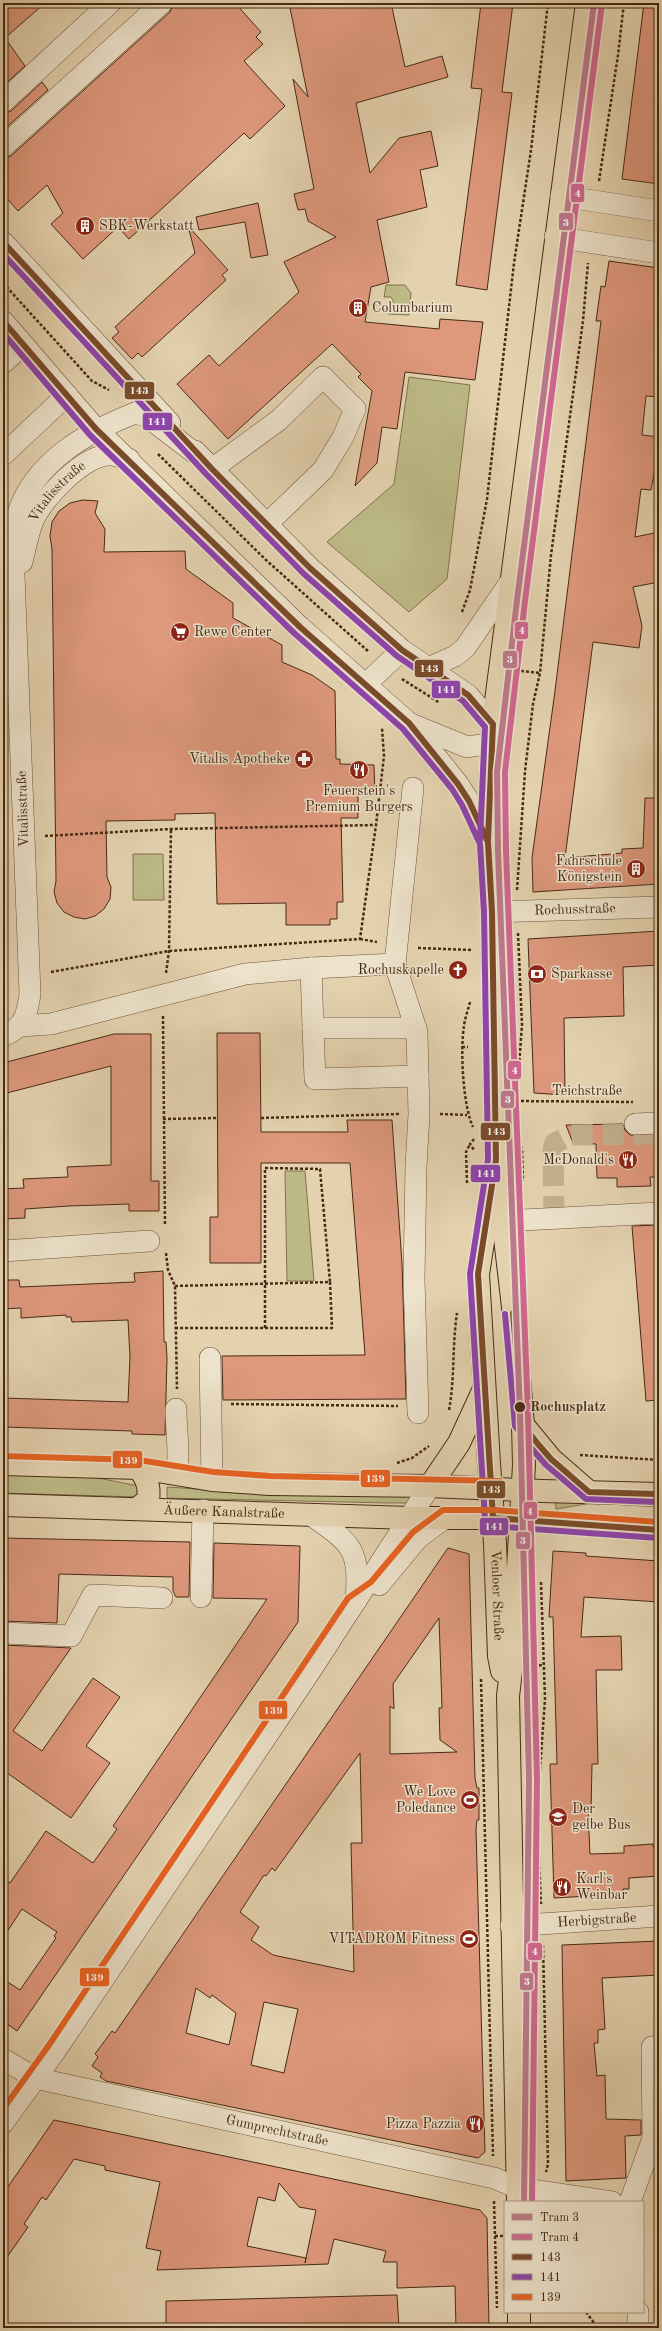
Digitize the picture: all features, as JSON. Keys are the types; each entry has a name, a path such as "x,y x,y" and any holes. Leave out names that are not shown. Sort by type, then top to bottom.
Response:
{"main road":[{"name":"Venloer Straße","path":"518,2195 511,1926 508,1696 513,1654 524,1491 523,1425 514,1315 496,1160 492,912 488,842 492,733 586,3"},
{"name":"Venloer Straße","path":"496,1160 478,1274 493,1518 499,1656 508,1696"},
{"path":"430,1486 459,1443 484,1388"},
{"path":"523,1425 551,1459 589,1492"},
{"name":"Äußere Kanalstraße","path":"3,1464 139,1468 212,1480 270,1484 430,1486 524,1491 659,1494"},
{"name":"Äußere Kanalstraße","path":"138,1508 148,1500 149,1490 148,1481 139,1468"},
{"name":"Äußere Kanalstraße","path":"3,1505 203,1510 410,1518 493,1518 659,1530"},
{"path":"519,2313 519,2328"}],"street":[{"path":"3,102 110,3"},
{"path":"3,147 162,3"},
{"path":"561,196 659,211"},
{"path":"555,237 659,253"},
{"path":"3,242 266,525 310,568 402,650 468,694 492,733 467,747 409,723"},
{"path":"3,321 96,429 129,459 300,626 409,723 458,784 488,842"},
{"path":"3,363 23,345"},
{"path":"208,464 278,420 323,377 355,409 343,437 323,470 266,525"},
{"path":"3,455 67,395"},
{"name":"Vitalisstraße","path":"12,1031 27,1012 31,975 24,837 16,590 13,549 17,516 28,490 44,469 64,452 96,429 135,413 146,416 208,464"},
{"name":"Vitalisstraße","path":"16,590 34,520 47,497 71,475 98,457 110,455 129,459"},
{"name":"Venloer Straße","path":"428,668 455,656 465,648 511,581"},
{"path":"373,690 402,650"},
{"path":"413,788 394,964 416,1028 419,1114 416,1167 414,1279 418,1410"},
{"name":"Rochusstraße","path":"492,912 659,907"},
{"name":"Vitalisstraße","path":"12,1031 51,1024 245,974 311,968 394,964"},
{"path":"311,968 315,1079 418,1076"},
{"path":"314,1028 416,1028"},
{"path":"635,1124 659,1123"},
{"path":"502,1221 657,1208"},
{"path":"3,1251 160,1240"},
{"path":"210,1358 212,1480"},
{"path":"176,1409 176,1435 180,1452 177,1474"},
{"path":"3,2123 56,2050 356,1602 430,1486"},
{"path":"201,1597 203,1510"},
{"path":"311,1515 344,1538 354,1556 358,1575 356,1602"},
{"path":"356,1602 376,1588 418,1538 445,1518"},
{"path":"3,1633 71,1636 93,1595 162,1598"},
{"name":"Herbigstraße","path":"511,1926 659,1916"},
{"path":"630,2201 653,2138 652,2047 659,2046"},
{"name":"Gumprechtstraße","path":"3,2059 35,2078 494,2178 518,2195 542,2192 605,2201"},
{"path":"638,2313 638,2328"}],"path":[{"path":"460,619 470,590 487,499 514,262 531,150 548,3"},
{"path":"596,201 618,56 624,3"},
{"path":"517,1086 522,1025 517,911 518,863 525,771 533,704 540,673 551,555 583,322 589,243"},
{"path":"31,975 169,951 360,939 384,756 373,690"},
{"path":"24,837 171,829 376,825"},
{"path":"169,951 171,829"},
{"path":"476,943 476,950"},
{"path":"472,997 464,1027 462,1047 467,1115 478,1139"},
{"path":"163,1034 163,1119 160,1240 175,1286 176,1409"},
{"path":"462,1047 468,1047"},
{"path":"515,1107 517,1094"},
{"name":"Teichstraße","path":"516,1101 635,1102"},
{"path":"261,1118 419,1114 467,1115"},
{"path":"163,1119 217,1118"},
{"path":"467,1183 466,1152 470,1144"},
{"path":"522,1150 523,1182"},
{"path":"176,1328 265,1328 332,1328 330,1282 320,1169 266,1168 265,1328"},
{"path":"175,1286 330,1282"},
{"path":"448,1416 454,1380 454,1337 458,1306"},
{"path":"211,1405 418,1410"},
{"path":"541,1575 544,1699 537,1813 542,1925 548,2164 542,2192"},
{"path":"532,1666 543,1665"},
{"path":"481,1673 486,1812 497,2314"},
{"path":"495,2236 504,2236"},
{"path":"587,2313 598,2328"}],"shaded area":[{"path":"386,285 405,285 411,293 409,315 388,314 394,303 391,297 384,297"},
{"path":"409,377 470,385 447,579 409,612 327,542 394,484"},
{"path":"133,854 163,854 164,900 133,900"},
{"path":"285,1171 305,1171 314,1281 287,1281"},
{"path":"3,1471 98,1478 139,1486 137,1497 3,1493"},
{"path":"167,1487 229,1491 410,1495 412,1497 410,1503 167,1498"},
{"path":"555,1497 659,1501 659,1507 592,1503 556,1509"}],"building":[{"path":"3,3 45,3 5,38 25,66 3,86"},
{"path":"174,3 235,3 261,32 256,37 263,44 244,61 285,106 250,139 244,133 129,239 118,227 83,259 51,224 63,213 47,185 18,211 3,194 3,159 11,156 170,12"},
{"path":"289,3 391,3 405,67 442,56 448,77 356,103 370,173 399,138 431,131 438,166 420,170 427,207 377,220 389,282 371,287 365,322 439,329 440,319 483,322 475,380 405,372 397,429 382,427 377,463 355,486 372,391 358,377 361,374 332,344 228,439 177,384 209,355 219,366 299,292 284,262 336,237 308,221 305,209 298,210 294,194 314,189 293,79 308,97"},
{"path":"481,3 513,3 502,92 512,93 487,290 456,285 482,89 471,88"},
{"path":"644,3 659,3 659,184 622,179"},
{"path":"42,82 48,90 8,126 3,121 3,114 11,111"},
{"path":"258,203 268,255 251,258 245,222 199,230 196,217"},
{"path":"188,226 228,270 222,275 226,280 142,357 138,353 132,359 112,338 119,332 115,327 195,253"},
{"path":"609,261 659,268 659,397 646,396 642,435 659,437 659,447 651,490 641,489 635,537 659,532 659,582 633,587 642,626 639,648 593,642 565,858 622,853 622,849 643,848 645,798 659,798 659,884 533,892 532,858 555,691 601,321 596,321 601,286 605,287"},
{"path":"83,500 98,501 95,513 105,529 104,552 185,551 186,569 233,603 233,618 282,645 282,662 312,675 335,691 336,759 340,759 340,764 374,765 375,794 358,794 358,818 341,818 343,902 337,902 337,919 330,919 330,925 286,925 286,903 217,904 215,813 175,814 175,820 106,821 107,877 111,887 110,899 104,909 95,916 85,919 74,917 64,912 57,903 54,892 56,881 52,549 50,536 52,522 59,511 70,503"},
{"path":"659,931 659,965 623,967 624,1016 564,1018 565,1095 534,1093 528,939"},
{"path":"217,1033 260,1033 261,1132 348,1132 347,1120 392,1120 402,1263 406,1399 223,1400 222,1356 365,1355 350,1163 261,1163 261,1263 210,1263 210,1217 218,1217"},
{"path":"114,1034 151,1034 151,1181 159,1181 159,1211 129,1211 129,1204 69,1206 25,1209 25,1218 3,1219 3,1189 24,1188 23,1179 68,1177 67,1167 111,1165 111,1066 3,1094 3,1063"},
{"name":"McDonald's","path":"623,1124 625,1130 630,1135 659,1135 659,1177 650,1177 651,1186 617,1187 617,1178 597,1178 596,1144 573,1143 566,1125"},
{"path":"658,1225 659,1400 646,1401 632,1226"},
{"path":"163,1271 164,1342 166,1342 167,1358 165,1435 132,1434 132,1431 3,1427 3,1398 128,1402 130,1357 128,1320 72,1322 71,1317 66,1317 66,1315 21,1318 21,1308 3,1309 3,1280 19,1280 20,1287 135,1282 134,1273"},
{"path":"3,1538 190,1542 189,1597 176,1597 173,1591 173,1577 59,1574 57,1623 3,1621"},
{"path":"214,1543 300,1546 298,1622 17,2031 3,2021 3,1979 20,1990 56,1938 54,1936 57,1932 22,1909 3,1938 3,1878 10,1883 46,1831 93,1863 117,1829 113,1826 267,1599 213,1598"},
{"path":"448,1548 469,1554 475,1778 477,1788 479,1788 479,1820 477,1820 476,1829 485,2152 478,2158 106,2081 100,2077 102,2073 92,2066 98,2057 95,2054 112,2031 115,2033","holes":["439,1618 442,1708 439,1708 440,1740 457,1752 390,1754 390,1706 394,1709 393,1684","360,1753 362,1843 351,1843 354,1972 273,1955 251,1940 259,1927 240,1912 264,1875 266,1876 272,1868 275,1871","196,1988 210,1998 212,1995 236,2013 229,2045 186,2033","264,2002 298,2009 284,2073 251,2065"]},
{"path":"553,1551 586,1553 586,1556 659,1561 659,1602 584,1597 581,1637 621,1636 622,1670 596,1670 598,1764 592,1764 591,1811 588,1811 590,1854 624,1853 624,1846 653,1844 653,1847 659,1846 659,1876 629,1878 629,1889 623,1889 623,1894 554,1898 550,1764 557,1764 553,1617 549,1617"},
{"path":"3,1645 71,1648 13,1731 42,1751 93,1678 120,1697 86,1746 110,1763 71,1818 3,1770"},
{"path":"659,1941 659,1975 602,1978 605,2029 598,2030 598,2043 594,2043 597,2076 605,2075 606,2119 641,2120 641,2135 625,2136 626,2178 566,2181 562,1945"},
{"path":"54,2120 480,2210 487,2218 489,2328 456,2328 455,2286 397,2288 397,2262 383,2262 386,2251 334,2239 328,2264 157,2270 161,2251 146,2248 160,2182 105,2170 105,2166 74,2159 46,2200 42,2197 24,2224 28,2227 3,2263 3,2194","holes":["279,2183 299,2207 316,2210 305,2263 306,2258 247,2246 258,2197 275,2201"]},
{"path":"397,2295 399,2328 166,2328 166,2301"}],"tunnel":[{"path":"554,1217 553,1150 555,1143 570,1135 659,1134"}],"tram line":[{"name":"3","path":"524,2201 529,1780 520,1413 498,851 497,772 517,600 594,3"},
{"name":"4","path":"532,2201 537,1780 528,1413 506,851 505,772 525,601 602,4"}],"transit line":[{"name":"143","path":"3,242 212,469 310,568 402,650 468,695 493,724 488,840"},
{"name":"141","path":"3,254 206,474 304,574 397,656 463,701 485,727 480,840"},
{"name":"143","path":"3,321 96,429 300,627 409,723 458,784 469,801 488,842 492,912 496,1160 478,1274 493,1518 659,1530"},
{"name":"141","path":"3,333 90,435 294,633 403,729 452,789 462,805 480,844 484,912 488,1159 470,1274 485,1520 492,1526 658,1538"},
{"name":"143","path":"513,1313 523,1425 538,1444 551,1459 589,1492 656,1494"},
{"name":"141","path":"505,1314 515,1426 532,1449 546,1465 586,1499 656,1502"},
{"name":"139","path":"3,1456 139,1460 213,1472 270,1476 500,1481"},
{"name":"139","path":"3,2109 49,2045 348,1598 371,1582 413,1532 443,1510 494,1510 659,1522"}],"place":[{"name":"SBK-Werkstatt","path":"85,226"},
{"name":"Columbarium","path":"358,308"},
{"name":"Rewe Center","path":"180,632"},
{"name":"Vitalis Apotheke","path":"304,759"},
{"name":"Feuerstein's Premium Burgers","path":"359,770"},
{"name":"Fahrschule Königstein","path":"636,869"},
{"name":"Rochuskapelle","path":"458,970"},
{"name":"Sparkasse","path":"537,974"},
{"name":"McDonald's","path":"628,1160"},
{"name":"Rochusplatz","path":"520,1407"},
{"name":"We Love Poledance","path":"470,1800"},
{"name":"Der gelbe Bus","path":"558,1817"},
{"name":"Karl's Weinbar","path":"562,1887"},
{"name":"VITADROM Fitness","path":"469,1939"},
{"name":"Pizza Pazzia","path":"475,2124"}]}
